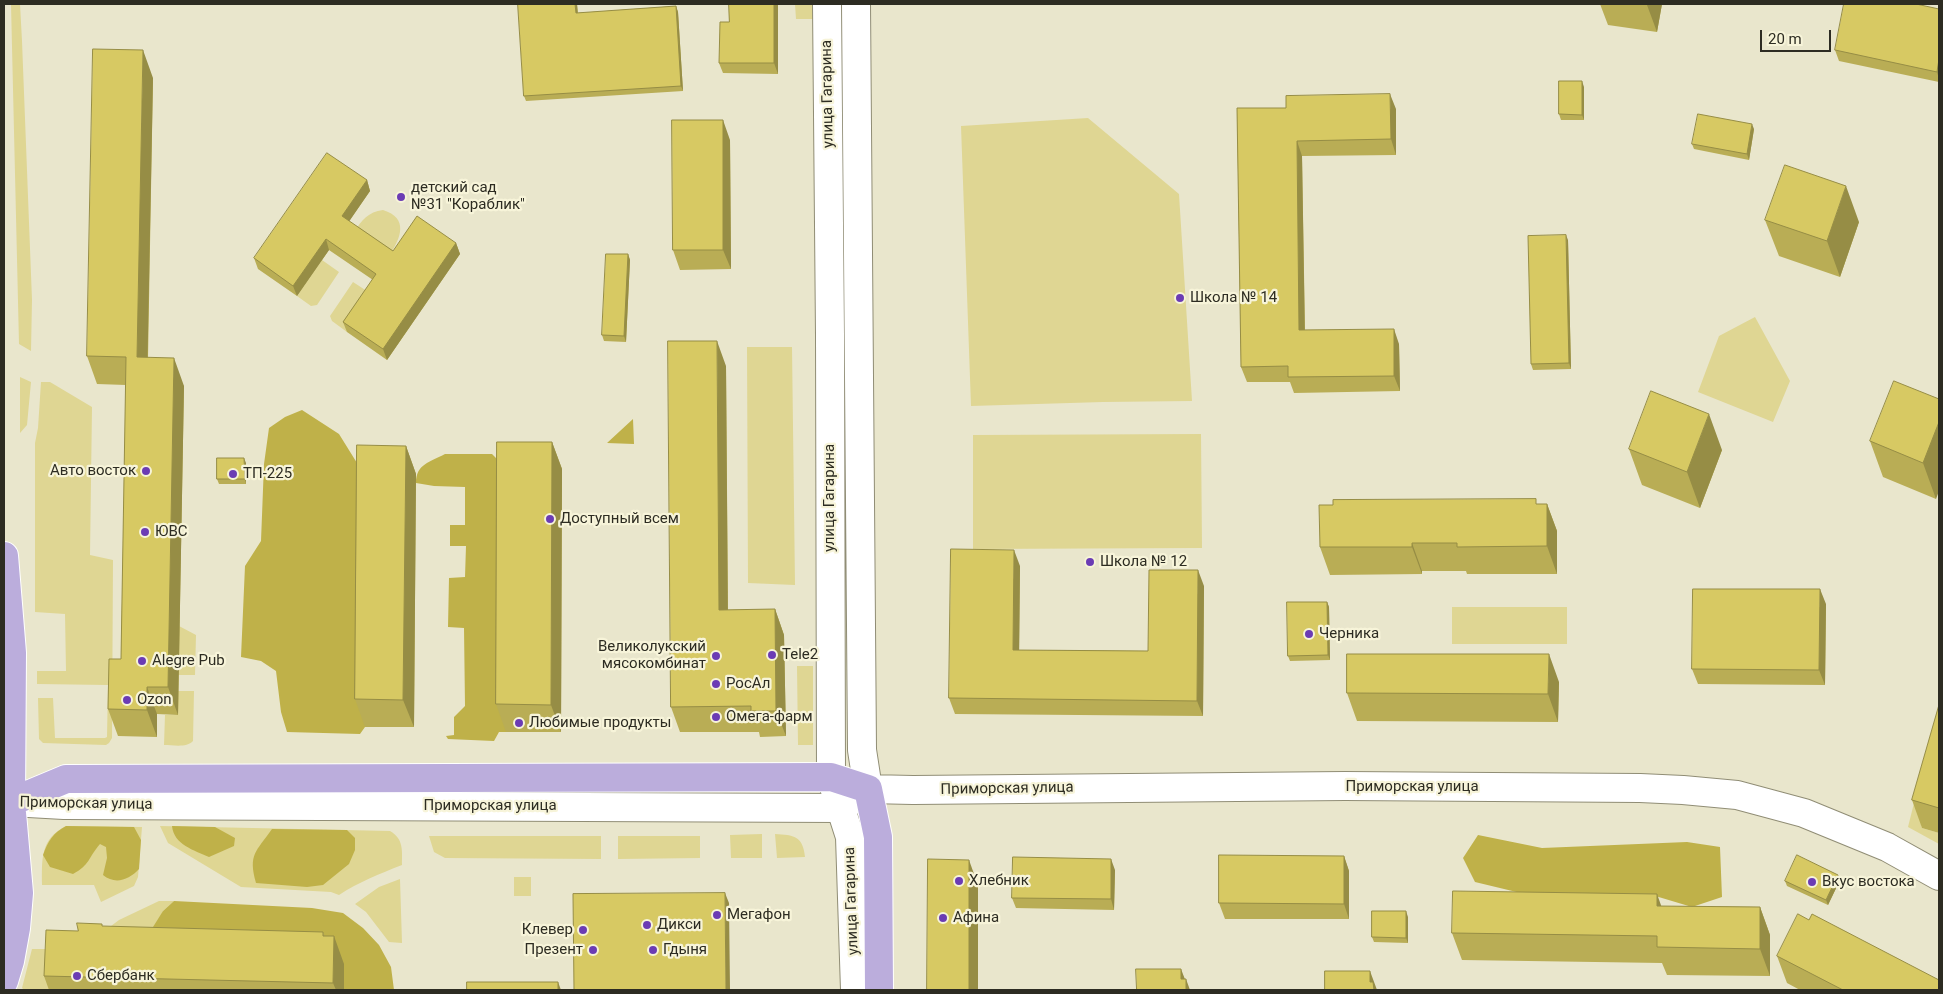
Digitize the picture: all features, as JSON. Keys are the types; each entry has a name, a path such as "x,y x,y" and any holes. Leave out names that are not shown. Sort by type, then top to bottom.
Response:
{"main road":[{"name":"улица Гагарина","path":"827,4 831,778 850,837 855,990"},
{"name":"улица Гагарина","path":"856,4 862,750 878,837 878,990"},
{"path":"4,556 8,651 7,805 19,893 16,928 4,982"},
{"name":"Приморская улица","path":"7,805 66,779 831,778 868,789 913,790 1355,786 1630,788 1682,790 1737,796 1804,813 1887,847 1939,876"},
{"path":"840,808 868,789"},
{"name":"Приморская улица","path":"7,805 840,808"}],"shaded area":[{"path":"11,4 20,4 32,300 31,351 19,344"},
{"path":"795,4 813,4 813,19 796,19"},
{"path":"1088,118 1179,194 1192,401 971,406 961,126"},
{"path":"383,210 397,218 400,229 397,242 389,256 354,232 366,217"},
{"path":"322,260 339,272 317,305 311,306 297,296"},
{"path":"353,282 373,295 347,332 332,321 330,316"},
{"path":"1755,317 1790,381 1773,422 1698,392 1719,336"},
{"path":"747,347 792,347 795,585 748,583"},
{"path":"20,377 31,382 27,425 20,433"},
{"path":"41,382 50,382 92,407 90,555 113,560 112,738 106,745 43,743 39,739 38,698 53,698 55,738 107,737 108,685 37,684 37,671 66,671 65,614 35,612 35,443 38,428"},
{"path":"302,410 339,434 357,463 367,473 365,727 360,734 287,732 281,712 276,671 261,661 241,657 245,566 261,541 264,464 269,428 285,417"},
{"path":"633,419 634,444 607,443"},
{"path":"1201,434 1202,548 973,549 973,435"},
{"path":"445,454 492,454 507,469 506,732 499,732 494,741 448,739 446,736 454,735 454,717 465,706 464,628 448,627 449,578 465,577 466,546 450,546 450,525 465,525 465,487 434,486 416,483 418,472 425,464"},
{"path":"1452,607 1567,607 1567,644 1452,644"},
{"path":"179,626 196,635 195,675 178,675"},
{"path":"797,666 813,666 813,745 798,745"},
{"path":"178,691 194,691 193,741 184,745 164,745 165,715 178,715"},
{"path":"1915,799 1922,828 1939,833 1939,844 1908,827"},
{"path":"66,826 142,827 138,877 134,886 101,902 94,885 42,885 44,851 51,837"},
{"path":"66,826 134,827 141,840 139,869 131,876 122,880 112,880 103,875 107,858 106,847 100,844 86,864 73,874 50,867 43,855 54,835"},
{"path":"160,826 390,831 395,834 400,842 402,865 362,882 339,895 331,892 241,887 168,843"},
{"path":"172,826 215,827 235,838 234,846 209,857 181,842 177,838"},
{"path":"272,829 347,830 355,838 355,850 349,864 323,885 307,887 256,883 253,859"},
{"path":"762,834 762,858 731,858 730,835"},
{"path":"775,834 792,836 800,841 805,857 777,858"},
{"path":"1478,835 1542,848 1687,842 1720,847 1722,897 1692,907 1652,895 1529,895 1475,882 1463,858"},
{"path":"429,836 601,836 601,859 445,858 434,852"},
{"path":"618,836 700,836 700,858 618,859"},
{"path":"514,877 531,877 531,896 514,896"},
{"path":"400,879 402,943 389,942 366,912 355,904 379,887"},
{"path":"159,901 174,901 163,911 156,950 99,935 119,920"},
{"path":"174,901 312,908 343,913 363,928 379,945 391,967 394,990 344,990 344,964 156,950 153,927 163,911"},
{"path":"32,949 53,949 52,990 24,990 22,988"}],"building":[{"path":"518,4 575,4 576,13 676,6 681,86 524,96"},
{"path":"729,4 774,4 774,63 719,63 720,22 729,22"},
{"path":"1844,4 1916,4 1939,9 1939,59 1937,72 1835,50"},
{"path":"93,49 143,50 137,357 174,358 168,687 147,687 147,710 108,709 109,659 121,659 126,357 87,356"},
{"path":"1559,81 1582,81 1582,115 1559,114"},
{"path":"1390,94 1391,139 1297,141 1299,330 1394,329 1394,376 1288,377 1288,366 1241,367 1237,108 1286,108 1286,96"},
{"path":"1698,114 1752,124 1747,154 1692,144"},
{"path":"672,120 723,120 723,250 673,250"},
{"path":"327,153 367,180 342,216 393,251 417,216 456,243 383,349 343,322 376,274 326,239 293,286 254,258"},
{"path":"1785,165 1846,186 1827,241 1765,220"},
{"path":"1566,235 1569,363 1531,364 1528,236"},
{"path":"606,254 628,254 624,336 602,335"},
{"path":"668,341 717,341 719,610 775,609 776,711 751,711 751,706 671,707"},
{"path":"1894,381 1939,399 1939,422 1923,463 1870,441"},
{"path":"1651,391 1709,414 1687,472 1629,449"},
{"path":"497,442 552,442 551,705 496,704"},
{"path":"357,445 406,446 403,700 355,699"},
{"name":"ТП-225","path":"217,458 244,458 245,479 217,479"},
{"path":"1536,499 1536,504 1547,504 1547,546 1457,547 1457,543 1412,543 1412,547 1320,547 1319,505 1333,505 1333,500"},
{"path":"951,549 1014,550 1013,650 1148,651 1149,570 1198,570 1197,701 949,698"},
{"path":"1693,589 1820,589 1819,670 1692,669"},
{"name":"Черника","path":"1287,602 1327,602 1328,655 1288,656"},
{"path":"1347,654 1549,654 1548,694 1347,693"},
{"path":"1939,705 1939,808 1912,800"},
{"path":"1219,855 1344,856 1344,904 1219,903"},
{"path":"1797,855 1838,875 1826,900 1785,881"},
{"path":"1013,857 1111,859 1111,899 1012,898"},
{"path":"928,859 969,860 969,990 927,990"},
{"path":"1453,891 1657,894 1657,906 1760,907 1760,949 1657,947 1657,936 1452,933"},
{"name":"Гдыня","path":"725,893 726,990 574,990 573,894"},
{"path":"1372,911 1406,911 1406,938 1372,937"},
{"path":"1798,914 1809,920 1812,914 1939,980 1939,990 1843,990 1777,956"},
{"path":"77,923 102,924 102,926 323,932 323,936 334,936 333,983 44,976 46,930 78,931"},
{"path":"1136,969 1181,969 1181,979 1186,979 1186,990 1137,990"},
{"path":"1325,971 1370,971 1370,982 1373,982 1374,990 1325,990"},
{"path":"467,982 558,982 558,990 467,990"}],"place":[{"name":"детский сад №31 \"Кораблик\"","path":"401,197"},
{"name":"Школа № 14","path":"1180,298"},
{"name":"Авто восток","path":"146,471"},
{"name":"ТП-225","path":"233,474"},
{"name":"Доступный всем","path":"550,519"},
{"name":"ЮВС","path":"145,532"},
{"name":"Школа № 12","path":"1090,562"},
{"name":"Черника","path":"1309,634"},
{"name":"Tele2","path":"772,655"},
{"name":"Великолукский мясокомбинат","path":"716,656"},
{"name":"Alegre Pub","path":"142,661"},
{"name":"РосАл","path":"716,684"},
{"name":"Ozon","path":"127,700"},
{"name":"Омега-фарм","path":"716,717"},
{"name":"Любимые продукты","path":"519,723"},
{"name":"Хлебник","path":"959,881"},
{"name":"Вкус востока","path":"1812,882"},
{"name":"Мегафон","path":"717,915"},
{"name":"Афина","path":"943,918"},
{"name":"Дикси","path":"647,925"},
{"name":"Клевер","path":"583,930"},
{"name":"Презент","path":"593,950"},
{"name":"Гдыня","path":"653,950"},
{"name":"Сбербанк","path":"77,976"}]}
